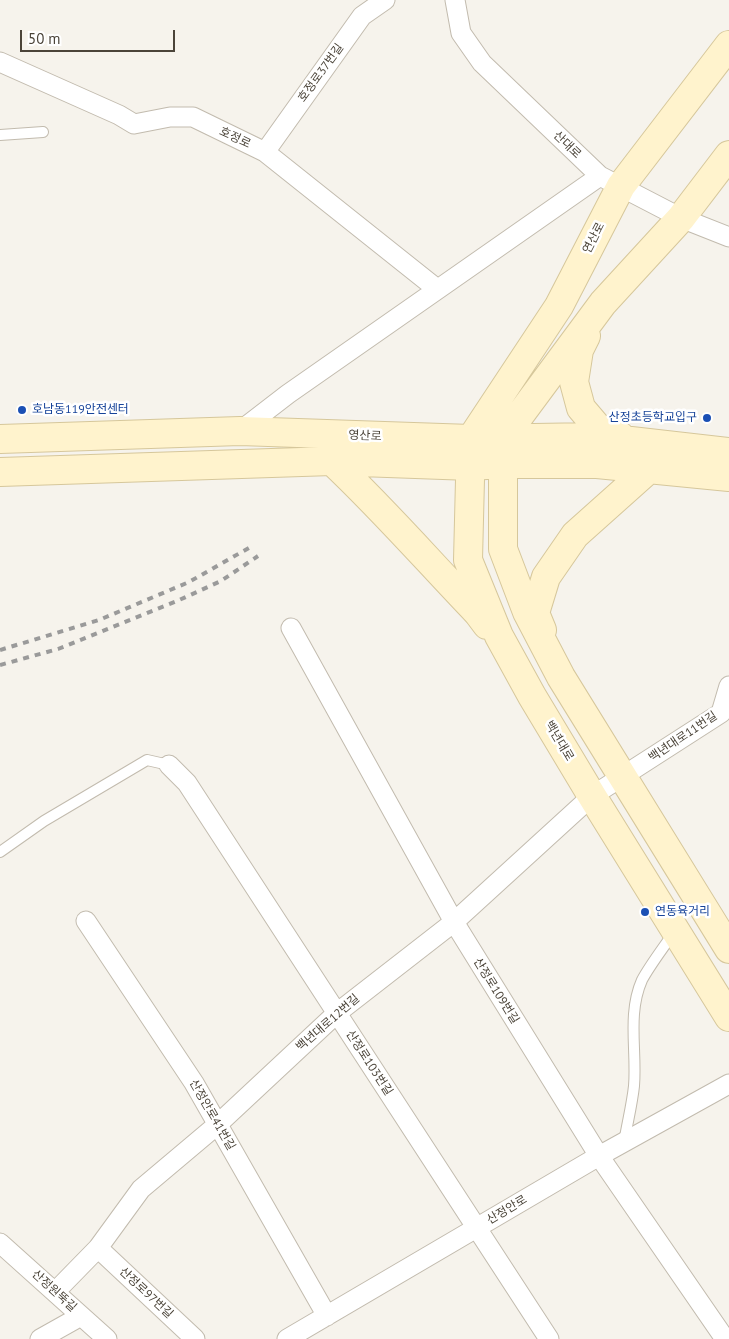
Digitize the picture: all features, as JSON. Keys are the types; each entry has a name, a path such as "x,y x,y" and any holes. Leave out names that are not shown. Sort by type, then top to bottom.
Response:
{"street":[{"name":"호정로37번길","path":"265,152 362,16 385,0"},
{"name":"산대로","path":"455,0 461,33 482,63 610,181 681,218 729,237"},
{"name":"연산로","path":"471,453 559,306 610,181 729,45"},
{"name":"호정로","path":"0,62 119,115 134,124 170,118 193,117 265,152 438,289"},
{"path":"729,155 681,218 603,303 502,451 503,550 527,612 561,678 729,949"},
{"path":"240,431 288,394 438,289 610,181"},
{"path":"603,303 579,350 574,382 581,408 598,428 633,442"},
{"name":"영산로","path":"0,439 240,431 471,453"},
{"name":"영산로","path":"0,472 332,461 502,451 596,438 729,452"},
{"name":"영산로","path":"502,451 597,464 729,477"},
{"name":"백년대로","path":"471,453 468,560 499,636 592,796 729,1017"},
{"path":"332,461 372,499 406,538 478,613 506,650"},
{"path":"561,678 535,613 546,578 575,535 650,468"},
{"name":"산정로109번길","path":"291,628 454,922 599,1156 725,1339"},
{"name":"백년대로11번길","path":"623,777 725,713 729,686"},
{"name":"산정로103번길","path":"169,765 187,783 549,1339"},
{"name":"백년대로12번길","path":"55,1292 98,1248 141,1189 217,1125 337,1013 454,922 592,796 623,777"},
{"name":"산정안로41번길","path":"86,921 194,1083 327,1316"},
{"name":"산정안로","path":"287,1339 599,1156 729,1084"},
{"name":"산정원뚝길","path":"0,1242 107,1339"},
{"name":"산정로97번길","path":"98,1248 195,1339"},
{"path":"40,1339 82,1316"}],"lane":[{"path":"0,135 43,132"},
{"path":"0,852 44,820 147,760 169,765"},
{"path":"624,1142 634,1086 635,1004 642,980 675,930"}],"railway":[{"path":"0,650 99,620 189,582 254,545"},
{"path":"0,665 58,649 177,601 221,581 258,556"}],"place":[{"name":"호남동119안전센터","path":"22,410"},
{"name":"산정초등학교입구","path":"707,418"},
{"name":"연동육거리","path":"645,912"}]}
